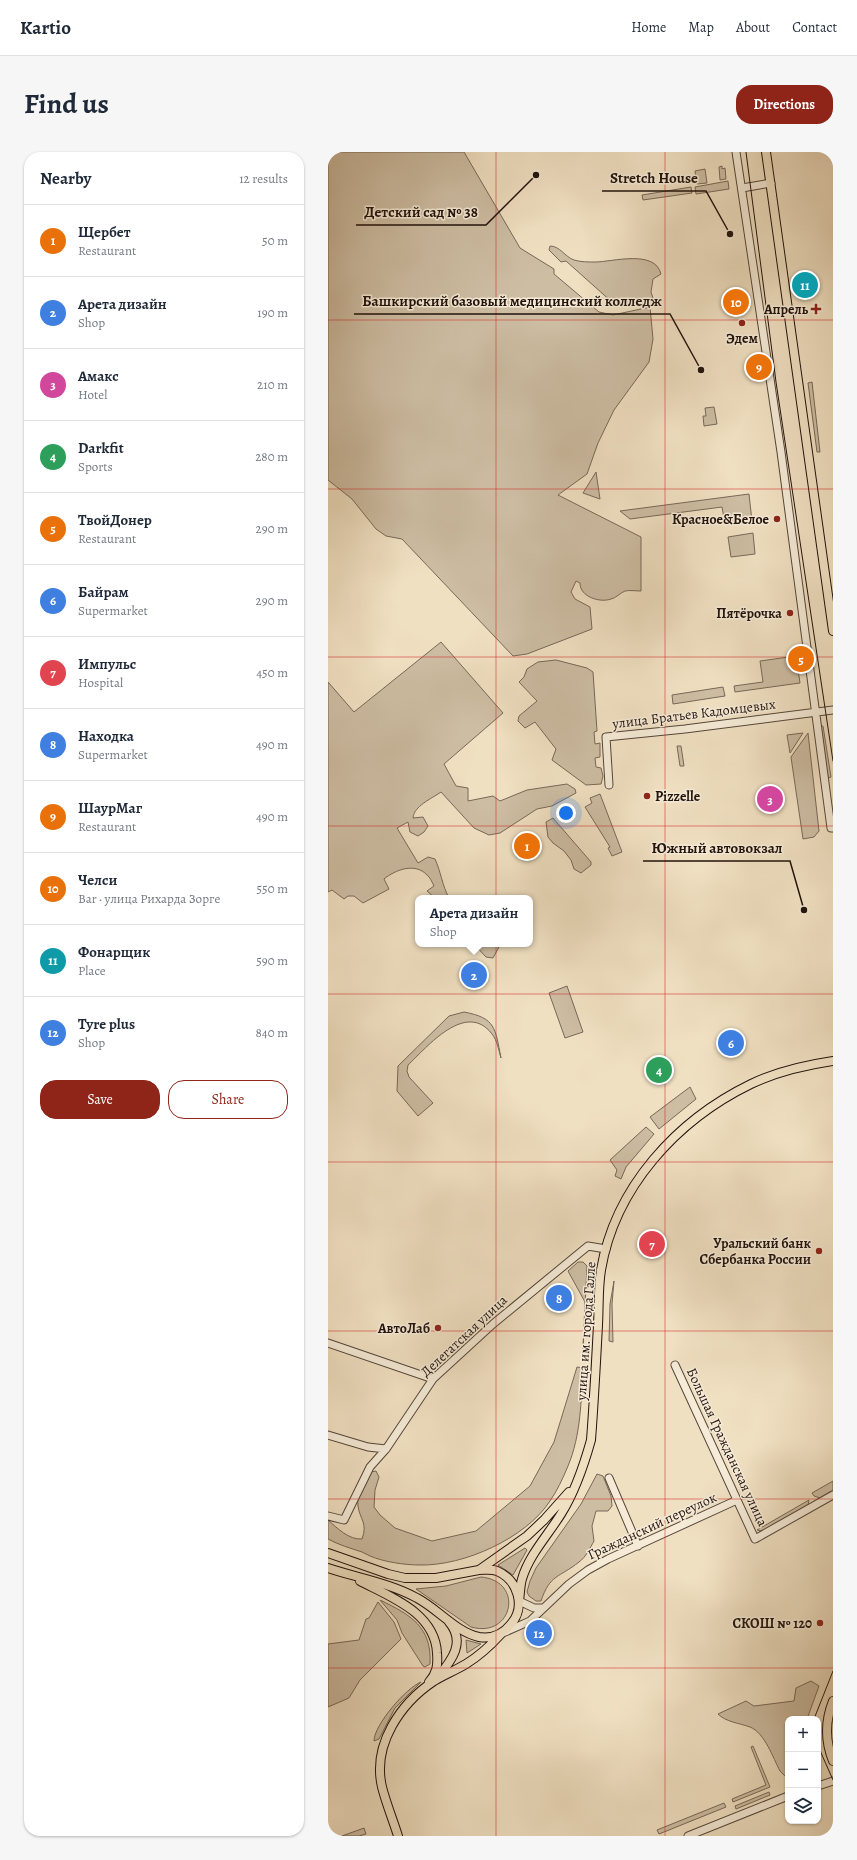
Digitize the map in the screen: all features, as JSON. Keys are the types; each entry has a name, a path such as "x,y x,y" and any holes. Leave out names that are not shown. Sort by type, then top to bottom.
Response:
{"main road":[{"path":"766,152 833,631"},
{"name":"улица им. города Галле","path":"435,1680 468,1663 503,1633 517,1616 521,1581 525,1570 538,1547 562,1513 584,1465 591,1440 601,1271 606,1249 619,1212 648,1166 668,1143 692,1121 718,1102 752,1083 832,1059"},
{"name":"улица им. города Галле","path":"328,1553 388,1574 417,1579 442,1578 479,1570 527,1536 544,1520 576,1484"},
{"path":"328,1568 418,1598 456,1625 477,1636 490,1637 503,1633"},
{"path":"479,1570 491,1570 501,1573 513,1584 519,1601"},
{"path":"345,1574 407,1607 417,1614 435,1636 437,1668 434,1676 397,1716 382,1752 382,1786 398,1836"},
{"path":"417,1693 435,1680 448,1665 457,1649 457,1635 453,1626 444,1616"},
{"path":"833,1702 828,1719 826,1735 828,1748 833,1760"}],"street":[{"path":"736,152 795,554 817,711 831,828 833,828"},
{"path":"742,188 771,183"},
{"name":"улица Братьев Кадомцевых","path":"609,785 606,737 684,729 833,710"},
{"name":"Делегатская улица","path":"328,1516 344,1520 370,1467 386,1449 433,1379 493,1324 588,1246 606,1249"},
{"path":"328,1343 433,1379"},
{"name":"Большая Гражданская улица","path":"675,1365 755,1539 833,1495"},
{"path":"328,1435 368,1447 386,1449"},
{"path":"609,1478 638,1546"},
{"name":"Гражданский переулок","path":"503,1633 530,1621 588,1570 737,1500"},
{"path":"519,1601 534,1608 544,1608"},
{"path":"821,1785 833,1781"},
{"path":"688,1836 785,1797"}],"shaded area":[{"path":"328,152 464,152 520,248 554,269 554,274 599,312 613,315 650,307 653,339 649,362 614,410 598,443 587,474 558,495 641,537 641,591 625,591 615,598 602,600 591,598 583,592 580,583 576,581 571,592 575,599 590,607 592,629 527,654 513,656 402,539 386,536 376,529 352,499 328,480"},
{"path":"722,166 722,169 725,168 726,179 720,180 719,167"},
{"path":"705,169 707,183 697,184 695,171"},
{"path":"728,181 729,189 696,194 695,187"},
{"path":"691,187 692,193 643,200 642,195"},
{"path":"550,246 554,246 571,259 584,262 642,259 651,262 657,266 661,274 653,279 651,292 653,298 619,305 613,303 566,261 561,262 549,250"},
{"path":"812,382 820,452 817,452 808,383"},
{"path":"714,407 717,424 704,426 703,416 706,416 705,408"},
{"path":"596,472 600,499 583,493"},
{"path":"749,494 752,521 725,524 722,507 630,519 620,511"},
{"path":"753,533 755,554 731,557 728,537"},
{"path":"441,642 503,713 444,764 456,786 468,788 468,801 493,796 500,801 527,790 567,784 575,789 576,793 552,806 537,809 500,833 489,835 474,828 441,792 420,806 414,814 413,818 423,817 428,826 424,832 418,836 410,832 408,822 397,828 418,863 428,857 435,859 448,895 432,895 427,891 434,886 429,877 422,871 411,868 399,870 384,879 389,889 363,903 354,896 348,896 344,899 332,890 328,892 328,682 354,712"},
{"path":"796,656 800,683 735,692 734,686 763,682 760,661"},
{"path":"556,660 587,668 593,672 597,731 594,732 595,744 600,743 600,757 595,758 596,767 601,768 603,776 601,784 586,785 552,760 556,749 535,722 525,728 518,721 519,716 537,701 519,682 524,677 527,669 538,662"},
{"path":"723,687 725,696 673,704 672,695"},
{"path":"820,726 823,726 831,777 828,778"},
{"path":"803,733 790,753 787,735"},
{"path":"808,733 819,831 814,837 803,839 791,757"},
{"path":"677,746 681,746 684,766 680,766"},
{"path":"600,794 622,852 612,856 608,848 610,847 585,807 592,803 590,798"},
{"path":"553,818 591,862 591,865 581,873 574,869 571,860 564,851 553,843 548,837 546,822"},
{"path":"477,947 499,947 493,958 486,957"},
{"path":"567,986 583,1032 565,1038 549,993"},
{"path":"464,1012 475,1014 488,1021 495,1032 501,1058 494,1036 482,1025 471,1022 459,1024 447,1030 436,1038 408,1065 407,1071 409,1077 433,1103 418,1116 397,1091 398,1066 449,1016"},
{"path":"690,1087 696,1099 659,1129 650,1117"},
{"path":"646,1127 654,1134 626,1167 621,1179 615,1176 617,1170 610,1160"},
{"path":"578,1262 583,1262 587,1266 583,1349 585,1302 568,1271"},
{"path":"614,1281 612,1304 613,1342 609,1341 610,1304"},
{"path":"577,1367 583,1368 581,1405 576,1442 568,1466 555,1493 539,1514 526,1527 510,1538 474,1555 456,1561 437,1564 401,1564 382,1560 340,1545 328,1539 328,1520 348,1536 362,1539 364,1534 364,1525 359,1511 358,1497 371,1472 376,1471 379,1477 375,1490 374,1507 380,1515 395,1528 432,1541 476,1531 530,1486 554,1442"},
{"path":"597,1474 603,1476 611,1496 612,1506 608,1511 596,1511 592,1526 594,1541 584,1558 556,1577 544,1592 541,1601 536,1601 529,1596 527,1592 536,1568 581,1504"},
{"path":"833,1481 833,1490 820,1498 814,1496 812,1493"},
{"path":"809,1500 808,1505 762,1531 757,1530"},
{"path":"525,1548 527,1550 513,1575 498,1565"},
{"path":"481,1577 495,1581 504,1588 508,1598 508,1608 504,1618 496,1625 485,1628 471,1627 416,1589 446,1586"},
{"path":"380,1600 410,1617 423,1631 430,1651 430,1664 425,1667 423,1666 402,1633 397,1620"},
{"path":"378,1602 394,1622 401,1639 360,1680 349,1698 328,1707 328,1644 359,1640 366,1619 369,1618"},
{"path":"466,1640 481,1644 467,1653"},
{"path":"811,1681 819,1686 808,1716 785,1716 785,1776 780,1771 764,1740 755,1730 729,1721 718,1714 746,1701 754,1706 794,1701 796,1688"},
{"path":"421,1682 395,1708 379,1739 374,1741 375,1734 379,1726 392,1708 407,1692"},
{"path":"753,1746 770,1787 733,1802 732,1799 766,1785 751,1747"},
{"path":"769,1792 770,1795 736,1809 735,1806"},
{"path":"724,1803 726,1807 659,1834 657,1830"},
{"path":"364,1828 366,1834 359,1836 342,1836"}],"tram line":[{"path":"746,152 776,382 833,761"},
{"path":"815,1716 833,1671"},
{"path":"821,1752 833,1780"}],"place":[{"name":"Детский сад № 38","path":"536,175"},
{"name":"Stretch House","path":"730,234"},
{"name":"Фонарщик","path":"805,285"},
{"name":"Челси","path":"736,302"},
{"name":"Апрель","path":"816,309"},
{"name":"Эдем","path":"742,323"},
{"name":"ШаурМаг","path":"759,367"},
{"name":"Башкирский базовый медицинский колледж","path":"701,370"},
{"name":"Красное&Белое","path":"777,519"},
{"name":"Пятёрочка","path":"790,613"},
{"name":"ТвойДонер","path":"801,659"},
{"name":"Pizzelle","path":"647,796"},
{"name":"Амакс","path":"770,799"},
{"name":"Щербет","path":"527,846"},
{"name":"Южный автовокзал","path":"804,910"},
{"name":"Арета дизайн","path":"474,975"},
{"name":"Байрам","path":"731,1043"},
{"name":"Darkfit","path":"659,1070"},
{"name":"Импульс","path":"652,1244"},
{"name":"Уральский банк Сбербанка России","path":"819,1251"},
{"name":"Находка","path":"559,1298"},
{"name":"АвтоЛаб","path":"438,1328"},
{"name":"СКОШ № 120","path":"820,1623"},
{"name":"Tyre plus","path":"539,1633"}]}
